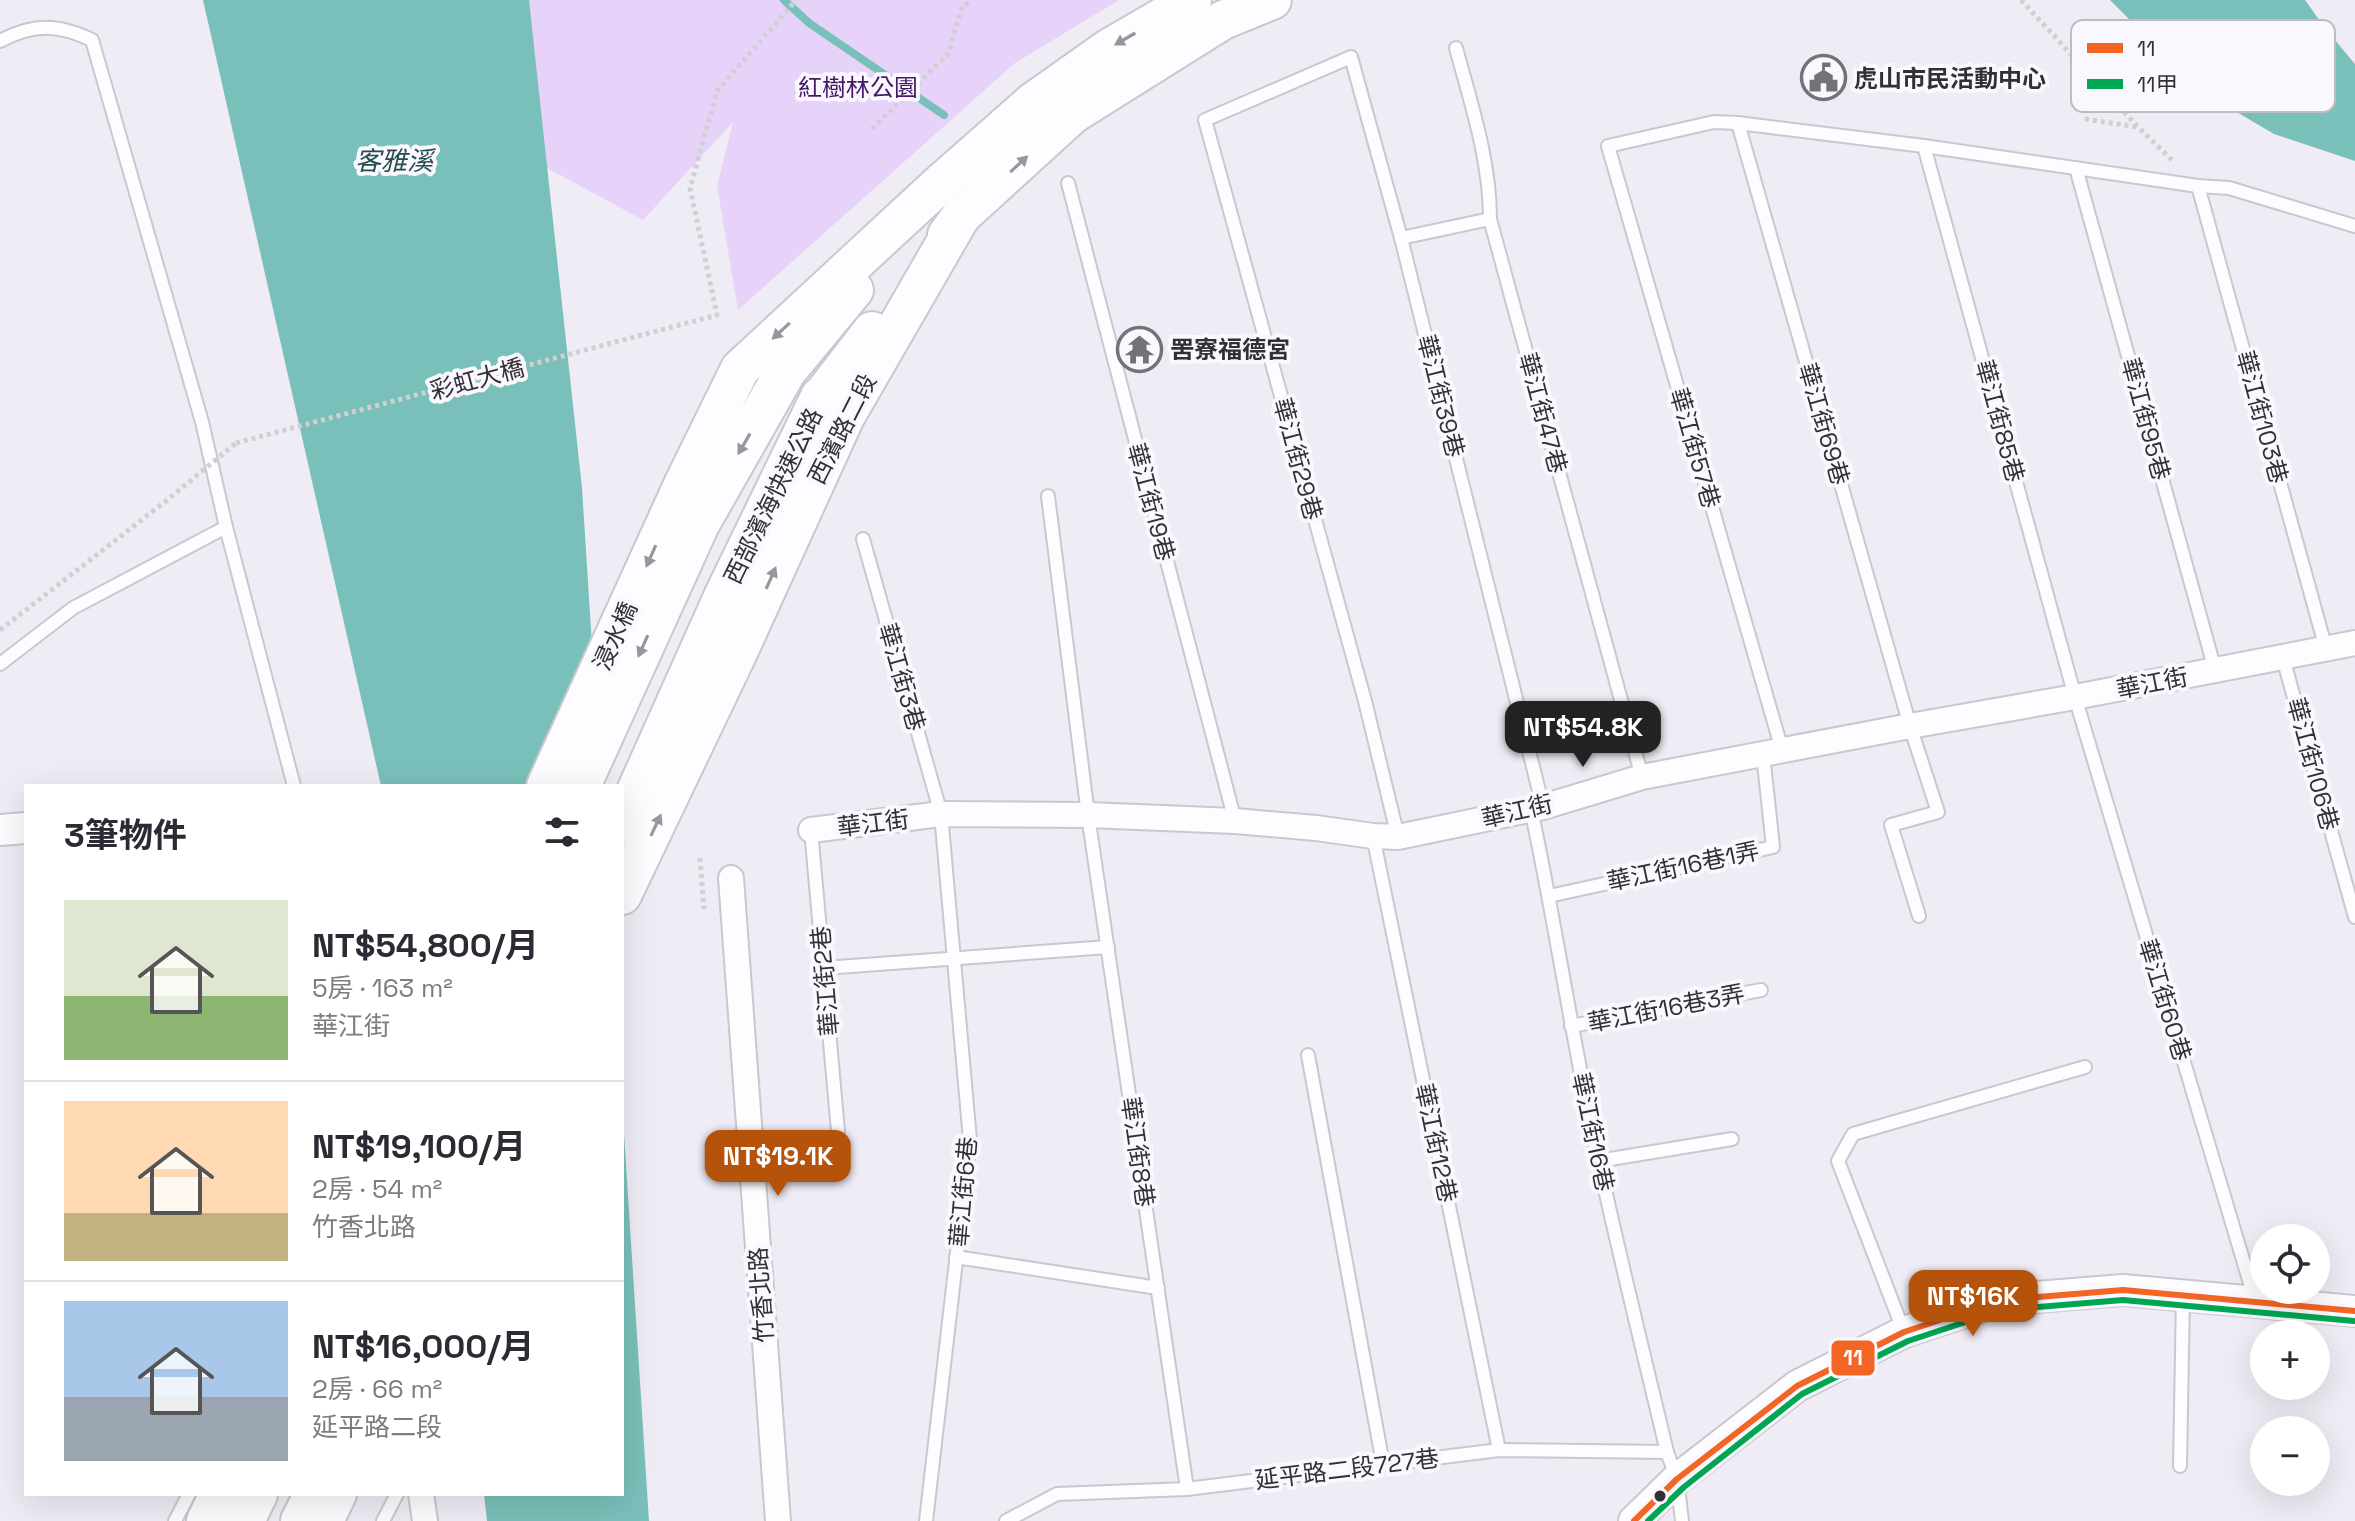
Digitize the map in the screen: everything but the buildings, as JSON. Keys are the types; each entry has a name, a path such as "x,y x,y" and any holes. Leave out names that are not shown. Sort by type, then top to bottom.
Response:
{"highway":[{"name":"西部濱海快速公路","path":"699,524 783,376"},
{"name":"西部濱海快速公路","path":"624,821 725,595 821,397"},
{"name":"浸水橋","path":"581,784 699,524"},
{"path":"244,1521 256,1496"},
{"path":"301,1521 314,1496"}],"main road":[{"path":"783,376 941,183 1033,102 1108,49 1192,0"},
{"name":"西濱路二段","path":"821,397 961,216 1073,114 1223,20 1272,0"},
{"name":"浸水橋","path":"547,784 683,485 740,369 941,183"},
{"name":"西濱路二段","path":"624,891 739,650 845,417 961,216"},
{"path":"206,1521 218,1496"},
{"path":"324,1521 336,1496"}],"street":[{"name":"華江街","path":"811,830 941,814 1088,815 1235,821 1398,837 1537,808 1642,777 2355,643"},
{"path":"0,830 24,828"},
{"name":"竹香北路","path":"731,878 778,1521"},
{"path":"1634,1521 1672,1465 1797,1386 1904,1332 2000,1300 2123,1290 2250,1302"},
{"path":"2268,1304 2355,1311"},
{"path":"421,1496 425,1521"}],"lane":[{"path":"0,41 16,32 49,27 70,29 92,40 202,422 226,527 293,784"},
{"name":"華江街47巷","path":"1456,48 1482,149 1490,192 1490,219 1642,777"},
{"name":"華江街39巷","path":"1286,85 1351,57 1401,238 1537,808"},
{"name":"華江街29巷","path":"1286,85 1205,120 1365,701 1398,837"},
{"name":"華江街57巷","path":"1738,123 1714,122 1608,146 1773,752"},
{"path":"1738,123 2229,188 2355,226"},
{"name":"華江街69巷","path":"1738,123 1910,726 1938,812 1891,825 1919,916"},
{"name":"華江街85巷","path":"1924,146 2075,697"},
{"name":"華江街95巷","path":"2076,168 2215,670"},
{"name":"華江街19巷","path":"1068,183 1235,821"},
{"name":"華江街103巷","path":"2198,186 2326,649"},
{"path":"1401,238 1490,219"},
{"name":"華江街8巷","path":"1048,496 1088,815 1187,1489"},
{"path":"0,664 73,608 226,527"},
{"name":"華江街3巷","path":"863,539 941,814"},
{"name":"華江街106巷","path":"2283,658 2355,917"},
{"name":"華江街60巷","path":"2075,697 2250,1283"},
{"name":"華江街16巷1弄","path":"1549,896 1773,847 1773,752"},
{"name":"華江街16巷","path":"1537,808 1571,1026 1598,1161 1672,1465 1682,1521"},
{"name":"華江街6巷","path":"926,1521 970,1140 941,814"},
{"name":"華江街2巷","path":"811,830 838,1131"},
{"name":"華江街12巷","path":"1373,836 1499,1450"},
{"path":"824,968 1108,947"},
{"name":"華江街16巷3弄","path":"1571,1026 1761,990"},
{"path":"1308,1055 1383,1464"},
{"path":"1904,1332 1838,1161 1853,1134 2085,1067"},
{"path":"1598,1161 1732,1139"},
{"path":"956,1257 1158,1288"},
{"path":"2180,1466 2183,1296"},
{"name":"延平路二段727巷","path":"1006,1521 1057,1494 1187,1489 1499,1450 1672,1465"},
{"path":"175,1521 188,1496"},
{"path":"383,1521 396,1496"}],"path":[{"name":"彩虹大橋","path":"0,630 236,443 717,315 690,188 717,91 796,0"},
{"path":"2021,0 2071,54"},
{"path":"872,129 948,54 962,6 971,1 972,12"},
{"path":"2124,112 2198,186"},
{"path":"2085,119 2138,127"}],"green space":[{"name":"紅樹林公園","path":"289,0 1119,0 1015,63 738,310 717,186 733,122 643,220 442,111"}],"water":[{"name":"客雅溪","path":"203,0 529,0 582,488 601,784 381,784"},
{"path":"2110,0 2305,0 2319,20 2130,20"},
{"path":"2335,40 2355,64 2355,161 2274,134 2237,112 2335,112"},
{"path":"624,1134 649,1521 487,1521 484,1496 624,1496"}],"waterway":[{"path":"784,0 809,23 944,115"}],"transit line":[{"name":"11","path":"1634,1521 1677,1479 1797,1386 1904,1332 2000,1300 2123,1290 2355,1311"},
{"name":"11甲","path":"1648,1521 1684,1487 1802,1394 1908,1341 2002,1310 2123,1300 2354,1321"}],"place":[{"name":"虎山市民活動中心","path":"1823,78"},
{"name":"罟寮福德宮","path":"1139,349"}]}
